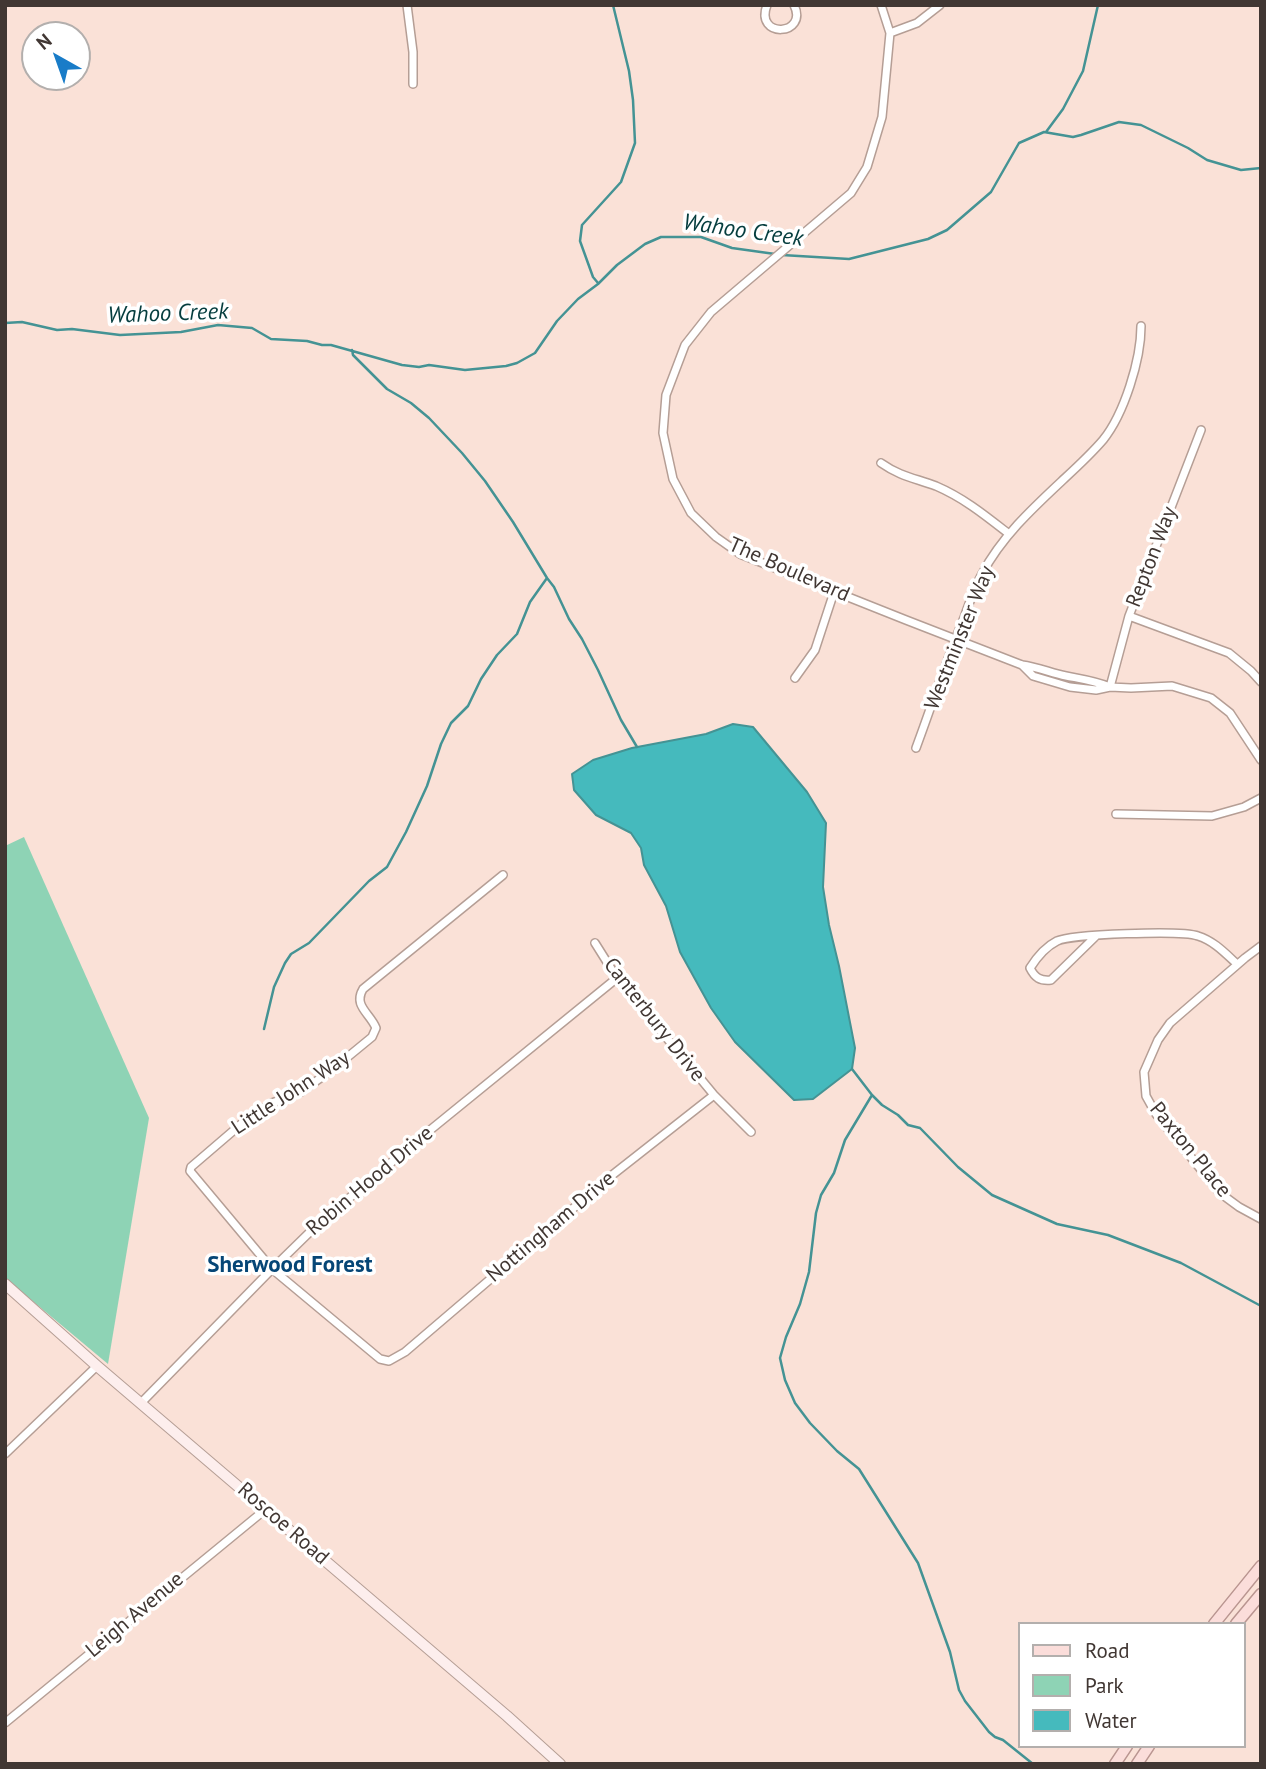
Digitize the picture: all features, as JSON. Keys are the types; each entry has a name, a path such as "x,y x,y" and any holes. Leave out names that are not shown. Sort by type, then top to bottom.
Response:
{"main road":[{"name":"Roscoe Road","path":"5,1284 560,1764"},
{"path":"1216,1622 1261,1566"},
{"path":"1238,1622 1261,1594"},
{"path":"1115,1764 1126,1748"},
{"path":"1136,1764 1148,1748"}],"street":[{"path":"407,5 414,52 413,84"},
{"path":"766,5 766,23 779,30 791,27 797,18 794,5"},
{"name":"The Boulevard","path":"881,5 890,33 882,117 867,167 851,193 711,312 685,345 666,395 663,433 673,479 691,513 716,537 740,554 1022,665 1110,687 1172,686 1211,698 1230,713 1261,760"},
{"path":"890,33 917,23 940,5"},
{"name":"Westminster Way","path":"916,748 981,575 1028,512 1104,439 1130,386 1141,344 1142,326"},
{"name":"Repton Way","path":"1110,687 1129,616 1201,430"},
{"path":"881,463 896,474 936,486 969,503 1009,534"},
{"path":"795,678 815,650 834,592"},
{"path":"1129,616 1228,653 1261,682"},
{"path":"1116,814 1212,816 1244,807 1261,798"},
{"name":"Little John Way","path":"272,1269 190,1171 191,1167 247,1119 272,1103 301,1091 372,1037 375,1023 358,999 363,989 503,875"},
{"path":"1096,936 1051,980 1041,981 1034,976 1030,968 1039,955 1055,942 1096,936 1172,932 1195,934 1212,941 1237,964"},
{"name":"Canterbury Drive","path":"595,943 617,978 714,1095 751,1132"},
{"name":"Paxton Place","path":"1261,946 1170,1023 1158,1040 1144,1072 1146,1096 1156,1114 1220,1193 1261,1219"},
{"name":"Robin Hood Drive","path":"141,1403 315,1227 617,978"},
{"name":"Nottingham Drive","path":"272,1269 380,1359 389,1361 405,1352 611,1175 714,1095"},
{"path":"5,1454 97,1366"},
{"name":"Leigh Avenue","path":"5,1723 265,1509"}],"green space":[{"path":"24,837 149,1118 108,1364 5,1278 5,846"}],"water":[{"path":"733,724 753,727 807,792 826,823 823,887 855,1048 852,1069 813,1099 794,1100 735,1042 711,1008 680,952 666,906 644,865 641,848 631,833 596,815 574,790 572,774 593,760 632,748 706,734"}],"waterway":[{"path":"598,283 593,277 580,241 582,225 621,182 635,143 629,71 613,5"},
{"path":"1046,132 1063,109 1083,71 1098,5"},
{"name":"Wahoo Creek","path":"782,255 849,259 928,239 947,230 991,192 1019,143 1044,132 1073,137 1119,122 1141,125 1207,160 1241,170 1261,168"},
{"name":"Wahoo Creek","path":"5,323 22,322 57,330 72,329 120,335 181,332 218,325 252,328 271,339 331,345 402,365 429,365 465,370 506,366 535,353 557,321 578,299 645,244 661,237 701,237 732,248 775,254"},
{"path":"352,350 353,355 387,389 411,403 429,418 485,481 554,587 637,747"},
{"path":"264,1029 274,987 291,954 309,943 369,881 387,867 427,786 451,723 468,706 497,655 517,634 530,602 547,578"},
{"path":"852,1069 882,1105 908,1125 920,1128 958,1167 992,1195 1057,1224 1108,1235 1181,1263 1261,1306"},
{"path":"872,1095 845,1140 834,1173 821,1195 816,1213 809,1272 780,1358 785,1380 795,1403 810,1423 859,1469 918,1563 950,1652 959,1690 965,1701 989,1732 1033,1764"}],"district":[{"name":"Sherwood Forest","path":"290,1265"}]}
